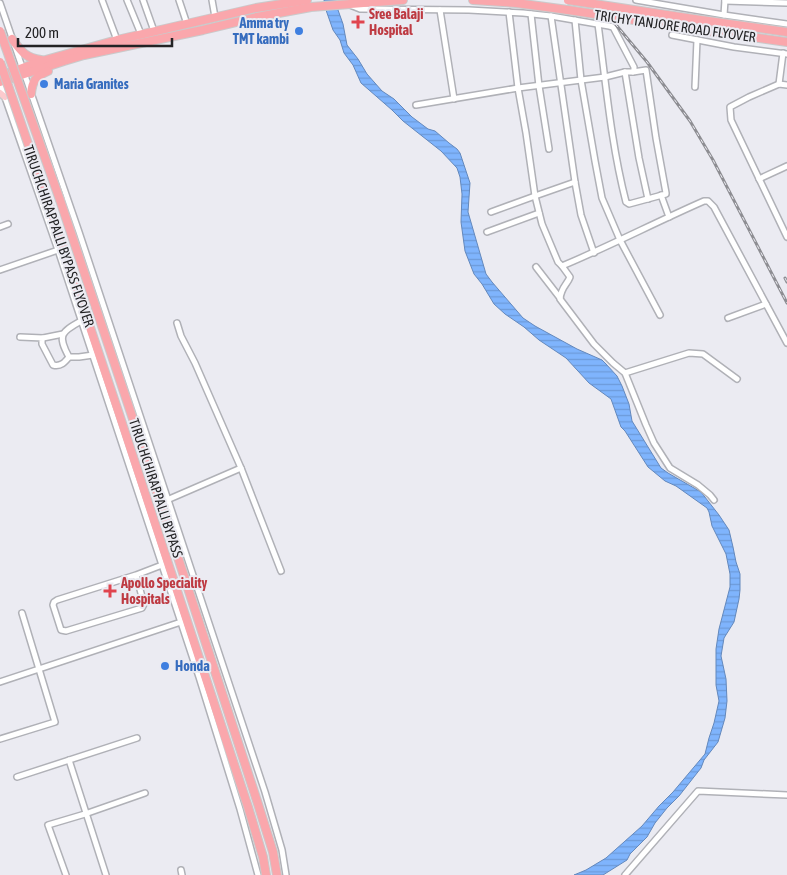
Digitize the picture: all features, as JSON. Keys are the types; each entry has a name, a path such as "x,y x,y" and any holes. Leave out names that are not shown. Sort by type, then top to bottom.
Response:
{"highway":[{"path":"0,83 42,61 117,40 256,8 307,0"},
{"path":"0,76 84,55 256,17 320,7 403,0"},
{"name":"TRICHY TANJORE ROAD FLYOVER","path":"473,0 516,3 787,42"},
{"name":"TRICHY TANJORE ROAD FLYOVER","path":"568,0 787,32"},
{"name":"TIRUCHCHIRAPPALLI BYPASS FLYOVER","path":"0,30 104,331"},
{"path":"12,39 22,53 29,58 42,61"},
{"path":"31,94 31,87 35,78 64,61"},
{"name":"TIRUCHCHIRAPPALLI BYPASS FLYOVER","path":"0,62 118,411"},
{"name":"TIRUCHCHIRAPPALLI BYPASS","path":"104,331 258,804 277,875"},
{"path":"110,406 118,411"},
{"name":"TIRUCHCHIRAPPALLI BYPASS","path":"118,411 248,807 263,857 266,875"}],"street":[{"path":"102,0 117,40"},
{"path":"127,0 141,34"},
{"path":"143,0 154,31"},
{"path":"179,0 187,24"},
{"path":"212,0 214,17"},
{"path":"636,0 655,1 724,15 787,24"},
{"path":"724,15 725,0 787,3"},
{"path":"0,3 79,232 267,799 282,850 286,875"},
{"path":"346,5 360,9 509,12 552,16 613,27 634,67 633,72"},
{"path":"440,10 454,99"},
{"path":"509,12 534,196 542,224 553,251 558,262 570,277 563,286 560,299"},
{"path":"531,14 539,86 549,149"},
{"path":"552,16 575,182 581,215 594,253"},
{"path":"575,20 581,80 602,198 620,240 660,315"},
{"path":"416,105 518,88 605,77 624,72 646,70 666,193 629,204 626,202 612,131 605,77 598,24"},
{"path":"672,35 785,54 779,84"},
{"path":"695,87 697,40"},
{"path":"624,72 648,199"},
{"path":"0,83 58,250 182,622 240,809 258,875"},
{"path":"787,85 779,84 730,107 731,120 787,237"},
{"path":"759,179 787,166"},
{"path":"491,212 575,182"},
{"path":"661,195 669,217"},
{"path":"562,266 704,201 708,201 712,204 787,343"},
{"path":"487,232 539,213"},
{"path":"0,227 8,224"},
{"path":"0,270 58,250"},
{"path":"536,267 594,344 625,373 654,443 670,468 698,485 710,494 714,500"},
{"path":"728,318 766,304"},
{"path":"69,356 63,344 63,334 67,329 81,321"},
{"path":"177,323 181,336 195,363 241,468 281,571"},
{"path":"20,337 43,338 63,334"},
{"path":"43,338 41,342 53,365 56,366 66,362 69,356"},
{"path":"625,373 689,353 696,353 703,354 737,379"},
{"path":"69,356 80,358 92,355"},
{"path":"167,500 241,468"},
{"path":"136,575 144,604 142,608 66,631 61,630 53,605 57,600 162,565"},
{"path":"0,739 55,722 22,613"},
{"path":"0,682 182,622"},
{"path":"17,777 137,738"},
{"path":"69,760 106,875"},
{"path":"625,875 698,792 787,794"},
{"path":"66,875 48,825 145,794"}],"water":[{"path":"324,0 338,0 338,10 347,45 367,74 382,91 394,99 412,117 428,129 435,131 460,153 470,183 468,212 486,274 492,282 523,318 577,349 602,360 606,364 617,376 629,404 632,421 661,468 701,492 729,530 740,574 740,590 734,622 724,638 721,656 726,679 727,701 725,718 718,742 704,760 701,768 655,823 647,837 630,854 627,860 603,875 574,875 606,858 642,826 705,754 719,701 716,685 716,649 730,587 730,574 726,554 712,526 707,508 676,486 665,481 648,467 621,427 611,399 589,383 566,358 539,340 494,304 474,274 465,251 461,222 462,194 457,168 441,151 403,121 361,83 353,65 344,53 340,40 333,30"}],"railway":[{"path":"594,0 647,62 690,121 713,160 787,303"},
{"path":"785,278 787,282"}],"place":[{"name":"Sree Balaji Hospital","path":"358,22"},
{"name":"Amma try TMT kambi","path":"299,31"},
{"name":"Maria Granites","path":"44,84"},
{"name":"Apollo Speciality Hospitals","path":"110,591"},
{"name":"Honda","path":"165,666"}]}
